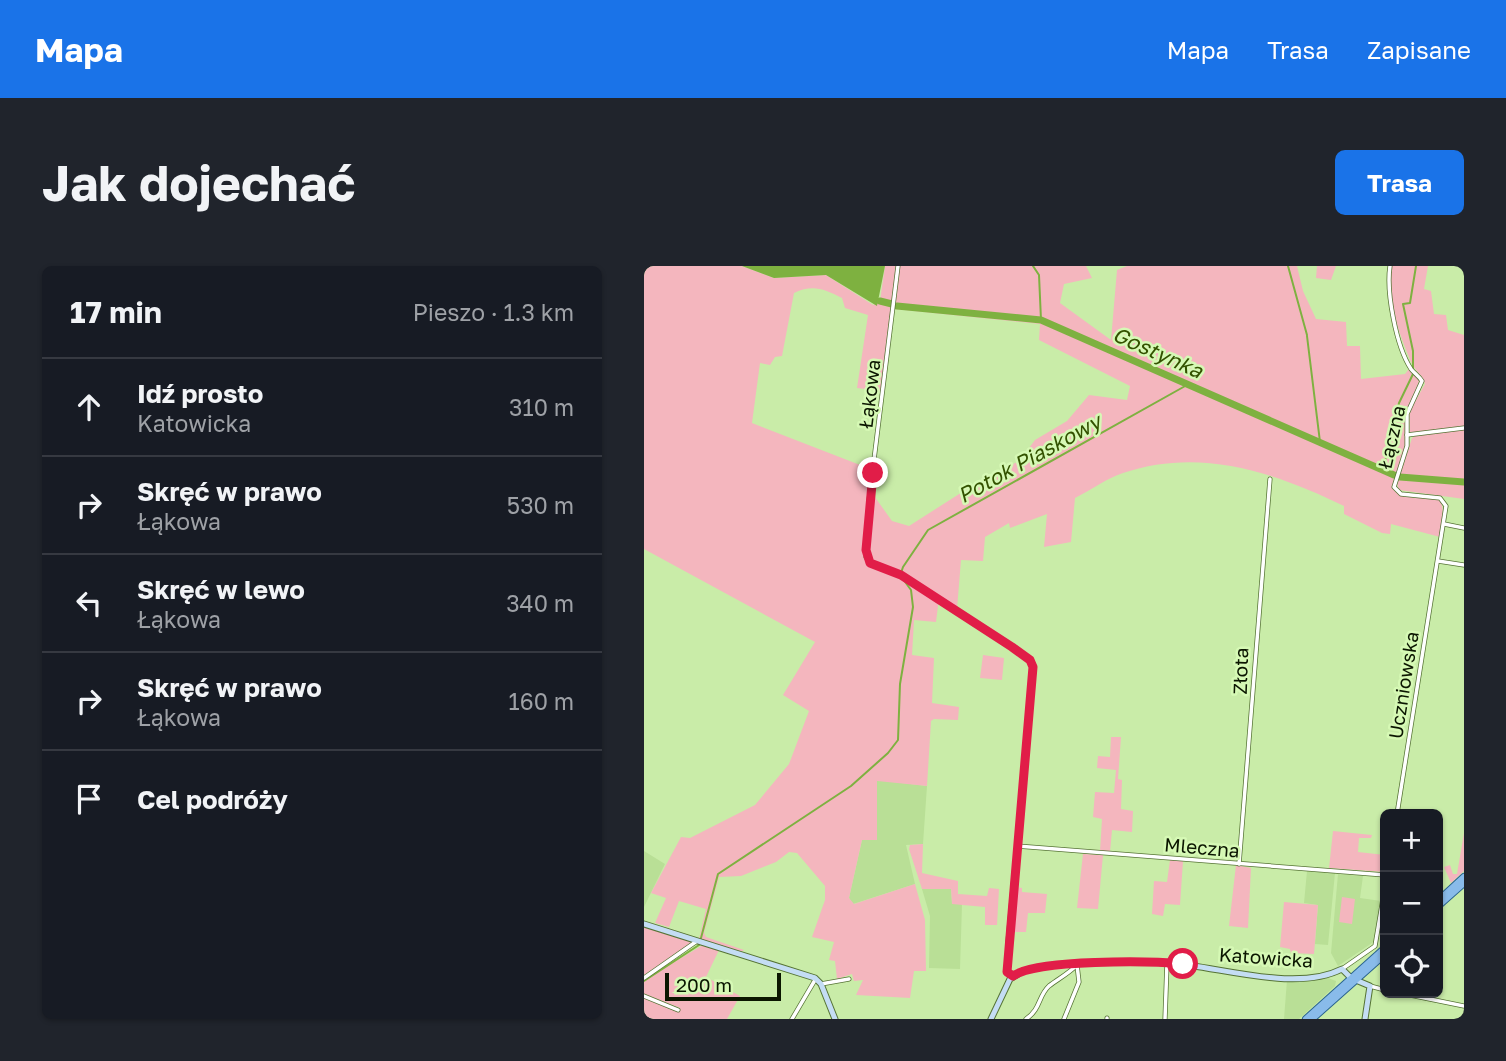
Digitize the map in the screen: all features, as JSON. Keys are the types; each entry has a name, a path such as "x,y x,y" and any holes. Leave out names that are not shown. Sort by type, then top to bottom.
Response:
{"main road":[{"path":"1443,896 1464,877"},
{"path":"1443,902 1464,883"},
{"path":"1312,1019 1380,953"},
{"path":"1306,1019 1380,958"}],"street":[{"name":"Łąkowa","path":"898,266 867,525 866,557 870,563 901,575 1030,660 1033,667 1007,959 1007,972 1013,976"},
{"name":"Łączna","path":"1390,266 1389,294 1395,327 1411,369 1422,381 1407,414 1408,435 1394,484 1395,491 1443,501"},
{"path":"1408,435 1464,428"},
{"name":"Złota","path":"1239,864 1270,479"},
{"name":"Uczniowska","path":"1398,809 1444,524 1446,506 1443,501"},
{"path":"1444,524 1464,528"},
{"path":"1438,561 1464,565"},
{"name":"Mleczna","path":"1017,846 1380,875"},
{"path":"1380,916 1375,946 1342,968 1353,979 1380,989"},
{"path":"644,924 819,981 849,979"},
{"path":"644,978 697,941"},
{"path":"1165,1019 1167,962"},
{"name":"Katowicka","path":"1013,976 1029,969 1167,962 1287,977 1324,976 1342,968"},
{"path":"1026,1019 1037,1011 1048,988 1063,979 1077,965"},
{"path":"1064,1019 1079,982 1077,965"},
{"path":"991,1019 1013,976"},
{"path":"792,1019 819,981"},
{"path":"819,981 835,1019"},
{"path":"1365,1019 1370,986"},
{"path":"644,996 678,1010"},
{"path":"1425,998 1464,1006"}],"shaded area":[{"path":"644,266 742,266 774,278 826,275 873,305 880,301 885,266 896,266 882,391 857,388 868,315 845,308 842,298 830,292 807,289 794,293 782,356 775,357 770,365 760,363 752,423 873,470 868,523 872,493 892,521 909,526 978,482 1031,455 1026,452 1035,440 1067,421 1089,395 1127,400 1130,386 1039,340 1040,324 895,309 899,266 1086,266 1092,278 1064,284 1060,303 1111,340 1117,270 1127,266 1297,266 1303,291 1316,319 1346,322 1347,346 1360,346 1361,379 1405,374 1409,369 1419,379 1418,392 1406,411 1405,445 1392,488 1403,495 1438,499 1442,504 1443,516 1440,537 1391,524 1390,534 1382,533 1344,514 1344,506 1291,483 1236,467 1180,462 1123,473 1075,498 1071,542 1044,547 1047,514 1010,528 1009,523 985,537 983,561 961,560 957,609 939,598 936,622 914,620 912,655 934,658 932,703 959,707 958,720 931,721 927,786 877,781 877,840 862,840 849,898 854,904 915,884 925,920 926,971 914,971 910,998 856,995 863,980 854,981 852,974 837,979 835,961 829,960 834,942 812,937 825,900 825,886 797,853 789,852 776,862 741,876 719,877 704,933 706,937 744,950 741,952 699,939 706,909 679,901 669,927 655,923 666,898 651,893 681,837 690,838 755,805 789,764 809,711 783,695 815,642 644,549"},
{"path":"742,266 885,266 877,306 826,275 774,278"},
{"path":"1317,266 1336,266 1331,280 1316,278"},
{"path":"1392,266 1428,266 1424,289 1431,291 1434,314 1446,315 1448,330 1464,335 1464,499 1399,490 1397,484 1412,438 1419,433 1410,433 1409,412 1425,384 1411,362 1394,315 1390,290"},
{"path":"983,655 1004,658 1002,680 980,678"},
{"path":"1111,737 1121,737 1118,779 1122,780 1121,809 1133,811 1132,832 1112,830 1110,852 1100,851 1102,819 1093,817 1095,792 1114,793 1116,770 1097,768 1098,756 1110,757"},
{"path":"877,780 927,786 923,844 906,845 915,884 853,904 849,898 862,840 876,840"},
{"path":"1333,831 1372,835 1371,838 1359,838 1358,852 1380,854 1380,872 1329,868"},
{"path":"1464,833 1464,871 1451,883 1444,867 1450,865 1453,874 1457,874"},
{"path":"923,844 922,873 958,881 958,894 987,896 989,888 999,889 997,925 985,925 985,907 952,904 951,889 922,889 909,849 910,845"},
{"path":"644,851 665,864 644,907"},
{"path":"1083,854 1103,855 1098,909 1077,908"},
{"path":"1170,860 1183,861 1180,905 1165,904 1163,916 1152,914 1154,881 1167,882"},
{"path":"1236,865 1251,868 1248,928 1229,926"},
{"path":"1307,871 1335,873 1328,945 1315,944 1318,905 1304,903"},
{"path":"1338,874 1363,876 1360,898 1380,901 1375,941 1338,966 1331,953"},
{"path":"1016,887 1022,888 1022,892 1047,894 1045,913 1028,913 1026,932 1010,932"},
{"path":"922,889 951,889 952,904 962,904 960,969 929,968 930,916"},
{"path":"1342,897 1355,899 1352,924 1339,922"},
{"path":"1284,902 1318,905 1314,954 1291,953 1290,949 1280,947"},
{"path":"644,927 692,942 693,943 644,975"},
{"path":"703,945 719,950 706,977 740,996 727,1019 652,1019 644,1016 644,997 679,1011 680,1008 644,994 644,980"},
{"path":"1328,978 1336,981 1335,986 1299,1019 1284,1019 1287,980"}],"waterway":[{"path":"1033,266 1039,275 1041,320"},
{"path":"1288,266 1307,335"},
{"path":"1413,368 1413,351 1403,304 1410,303 1416,266"},
{"name":"Gostynka","path":"880,301 892,304"},
{"name":"Gostynka","path":"897,306 1041,320 1394,475"},
{"path":"1307,336 1320,442"},
{"path":"1383,470 1399,403 1413,374"},
{"name":"Potok Piaskowy","path":"901,573 928,530 1187,385"},
{"name":"Gostynka","path":"1400,477 1464,482"},
{"name":"Potok Piaskowy","path":"701,938 718,874 851,786 888,753 898,740 900,684 913,607 911,590 903,579"},
{"name":"Potok Piaskowy","path":"644,981 699,945"}],"route":[{"path":"873,473 866,550 870,563 901,575 1022,653 1033,667 1007,972 1013,976 1029,969 1062,966 1150,962 1183,964"}]}
